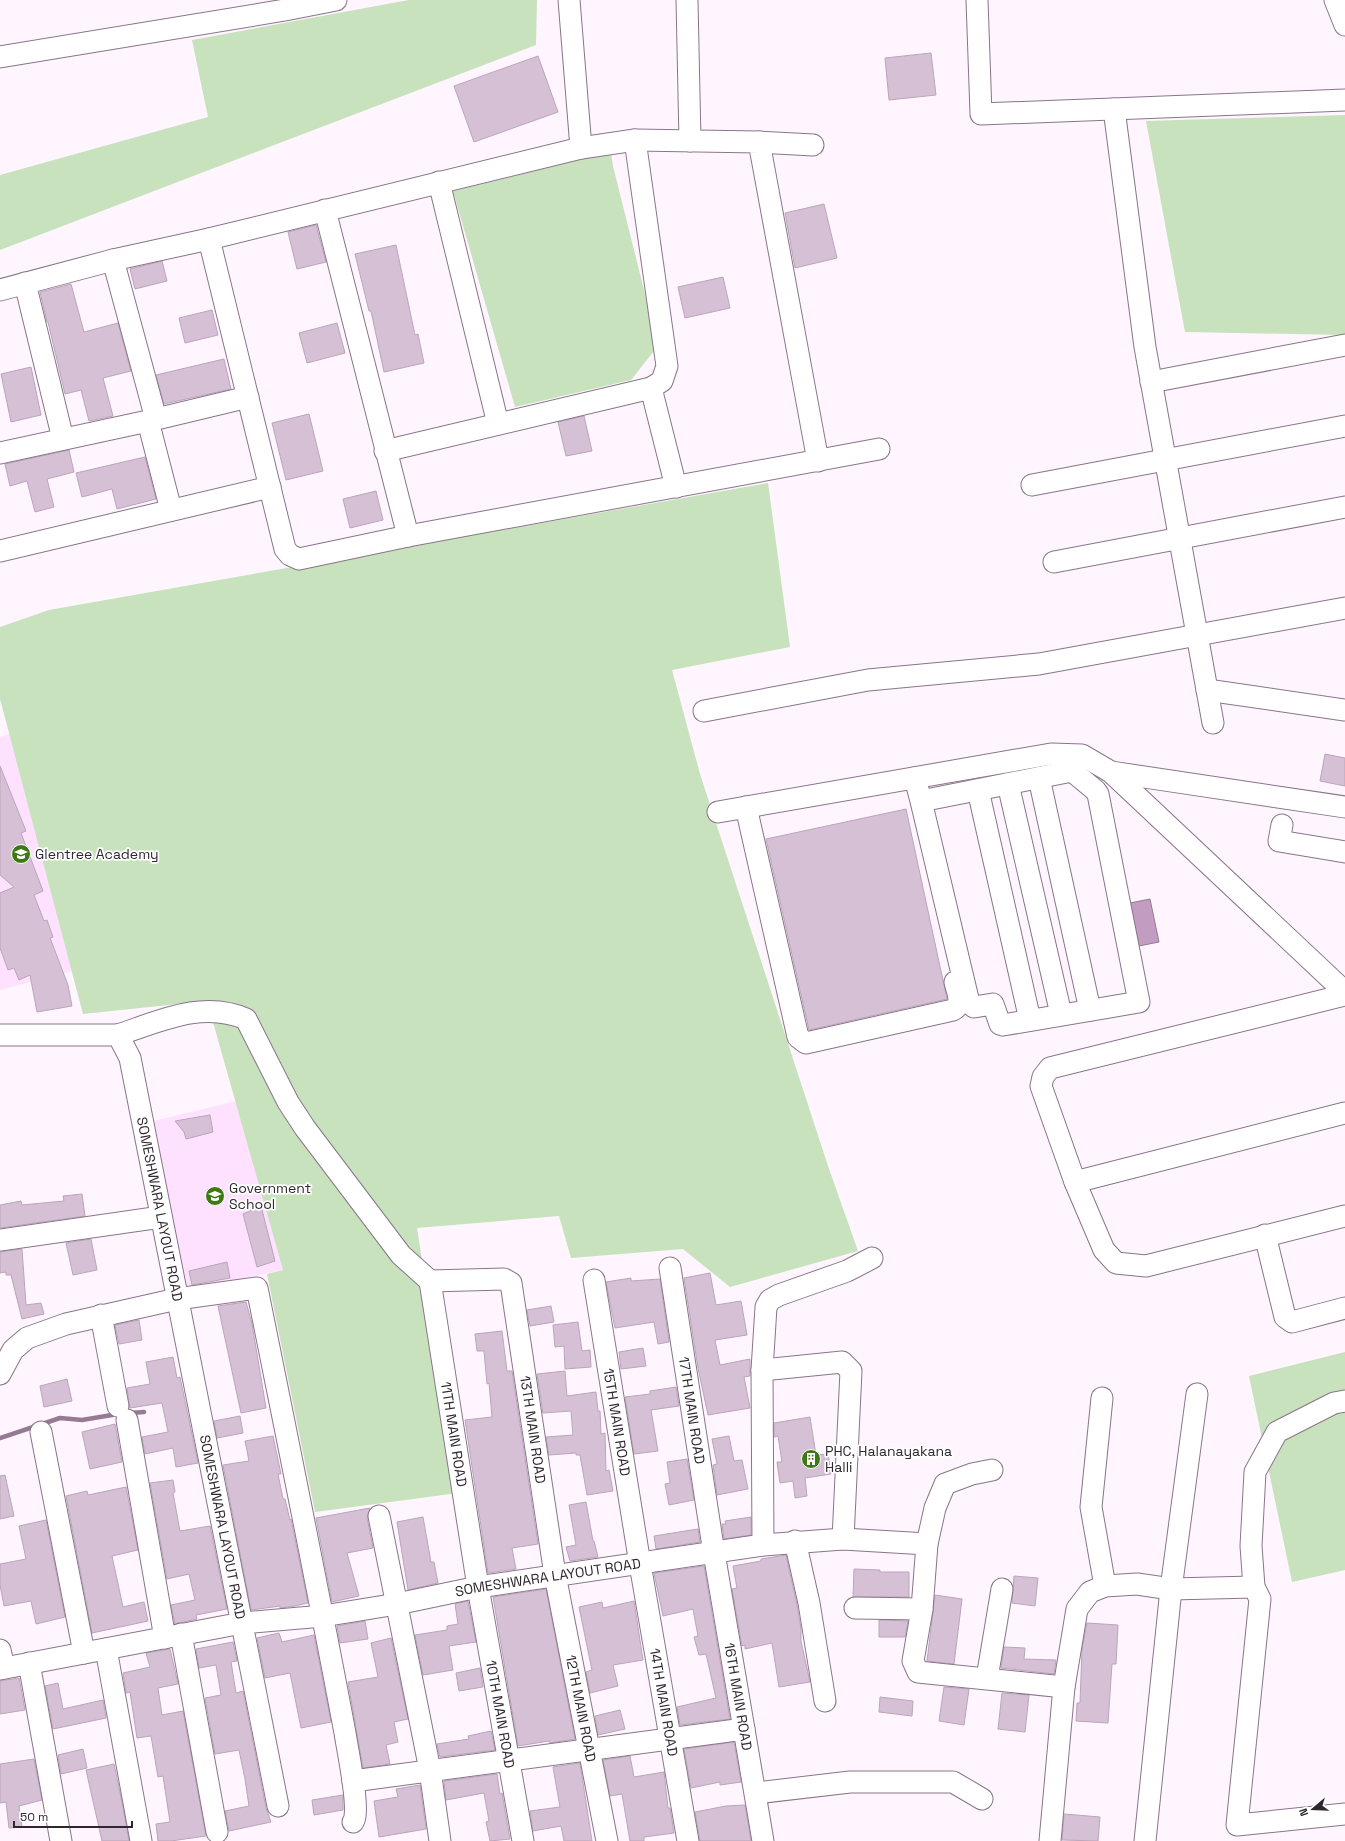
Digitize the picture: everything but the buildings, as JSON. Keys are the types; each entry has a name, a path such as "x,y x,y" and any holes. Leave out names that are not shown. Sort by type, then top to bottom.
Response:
{"street":[{"path":"0,57 278,12 336,0"},
{"path":"569,0 581,148"},
{"path":"687,0 690,141"},
{"path":"977,0 981,114 1345,100"},
{"path":"1335,0 1345,25"},
{"path":"1114,109 1145,347 1213,723"},
{"path":"385,451 651,388 662,381 667,366 635,140"},
{"path":"0,290 113,260 581,148 635,140 759,142 813,145"},
{"path":"759,142 818,461"},
{"path":"439,182 498,424"},
{"path":"325,210 385,451 408,536"},
{"path":"209,238 285,549 290,555 299,559 408,536 879,449"},
{"path":"113,260 152,420 171,510"},
{"path":"25,283 63,439"},
{"path":"1151,382 1345,345"},
{"path":"651,388 676,487"},
{"path":"0,453 152,420 248,397"},
{"path":"1032,485 1345,426"},
{"path":"0,551 270,486"},
{"path":"1054,562 1179,537 1345,507"},
{"path":"704,711 868,680 1039,664 1345,608"},
{"path":"1207,690 1345,710"},
{"path":"718,812 1051,754 1064,753 1082,755 1111,772 1345,993"},
{"path":"910,778 921,801 969,1003 974,1007 993,1004 1002,1025 1137,1002 1140,1000 1098,794 1083,779 1072,772 921,801"},
{"path":"1111,772 1345,807"},
{"path":"746,807 798,1037 806,1043 953,1010 958,1007 960,1003 910,778"},
{"path":"1039,778 1090,1010"},
{"path":"1008,784 1062,1014"},
{"path":"978,790 1030,1020"},
{"path":"1282,825 1279,841 1345,852"},
{"path":"1345,993 1050,1068 1043,1076 1041,1086 1075,1182 1104,1250 1116,1263 1146,1266 1345,1216"},
{"path":"0,1035 118,1035 181,1014 214,1010 232,1013 246,1019 288,1102 305,1128 400,1255 430,1281"},
{"name":"SOMESHWARA LAYOUT ROAD","path":"118,1035 130,1058 242,1623 323,1616 397,1604 478,1587 714,1553 763,1544 843,1539 927,1544"},
{"path":"1075,1182 1345,1113"},
{"path":"0,1240 161,1217"},
{"path":"1265,1235 1285,1317 1288,1320 1292,1322 1345,1308"},
{"path":"763,1544 762,1370 766,1308 770,1300 779,1295 847,1271 872,1258"},
{"name":"17TH MAIN ROAD","path":"670,1268 714,1553"},
{"name":"13TH MAIN ROAD","path":"430,1281 504,1279 511,1284 555,1575"},
{"name":"15TH MAIN ROAD","path":"594,1280 640,1564"},
{"name":"11TH MAIN ROAD","path":"430,1281 478,1587"},
{"path":"0,1374 13,1350 28,1338 66,1324 177,1299 257,1288 323,1616 353,1781 356,1816 353,1822"},
{"path":"101,1315 217,1832"},
{"path":"762,1370 842,1362 850,1372 843,1539"},
{"path":"1144,1841 1170,1589 1197,1394"},
{"path":"1102,1398 1091,1507 1105,1586"},
{"path":"1345,1401 1334,1403 1277,1432 1255,1472 1251,1546 1254,1587 1260,1599 1237,1825 1345,1814"},
{"path":"41,1432 84,1653"},
{"path":"992,1470 972,1474 945,1484 934,1508 927,1544 922,1609 913,1661 918,1672 987,1678 1064,1688"},
{"path":"379,1516 430,1770 440,1841"},
{"path":"795,1541 809,1603 825,1701"},
{"name":"16TH MAIN ROAD","path":"714,1553 763,1841"},
{"name":"14TH MAIN ROAD","path":"640,1564 688,1841"},
{"name":"12TH MAIN ROAD","path":"555,1575 607,1841"},
{"path":"1050,1841 1064,1688 1077,1609 1090,1592 1105,1586 1137,1584 1170,1589 1254,1587"},
{"name":"10TH MAIN ROAD","path":"478,1587 523,1841"},
{"path":"987,1678 1002,1589"},
{"path":"855,1608 922,1609"},
{"path":"1,1662 29,1663 242,1623 278,1806"},
{"path":"106,1649 141,1841"},
{"path":"29,1663 61,1841"},
{"path":"353,1781 744,1729"},
{"path":"756,1793 850,1782 953,1782 982,1799"}],"shaded area":[{"name":"Glentree Academy","path":"10,734 72,971 0,990 0,737"},
{"path":"1150,899 1159,942 1134,947 1125,904"},
{"name":"Government School","path":"236,1101 283,1270 185,1290 154,1121"}],"green space":[{"path":"409,0 537,0 536,45 0,250 0,175 208,117 192,40"},
{"path":"1345,115 1345,335 1185,332 1146,121"},
{"path":"611,152 613,166 658,346 631,380 515,407 453,191"},
{"path":"768,483 790,647 672,670 700,774 828,1166 858,1251 730,1287 683,1249 571,1258 559,1216 417,1228 458,1493 315,1512 267,1274 283,1270 207,1001 83,1014 0,699 0,627 49,610"},
{"path":"1345,1352 1345,1570 1292,1582 1249,1376"}],"waterway":[{"path":"130,1413 144,1412"},
{"path":"0,1438 60,1418 82,1420 118,1414"}],"place":[{"name":"Glentree Academy","path":"21,854"},
{"name":"Government School","path":"215,1196"},
{"name":"PHC, Halanayakana Halli","path":"811,1459"}]}
